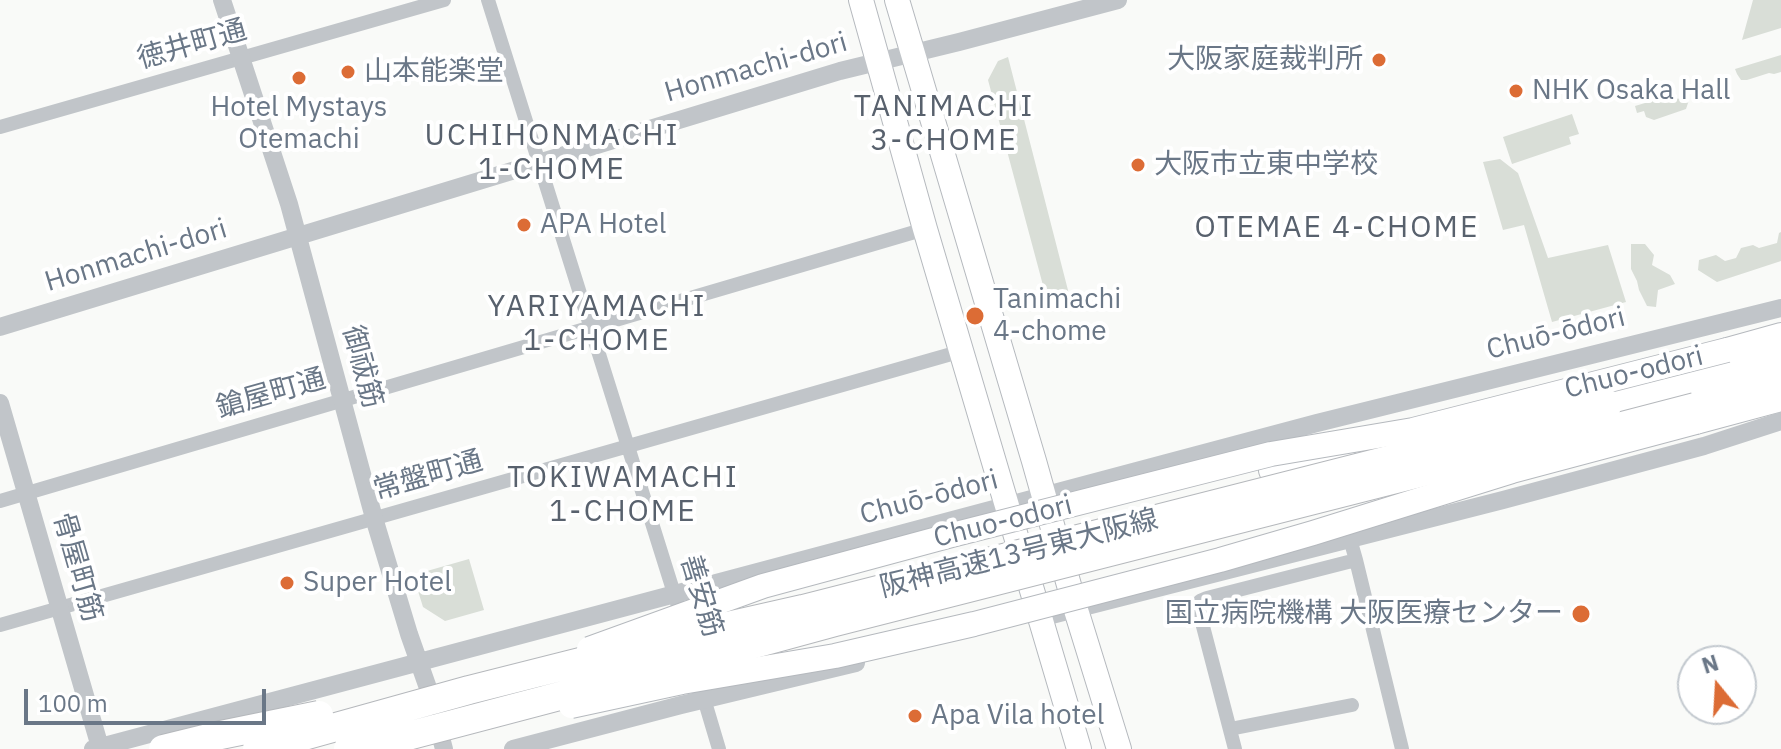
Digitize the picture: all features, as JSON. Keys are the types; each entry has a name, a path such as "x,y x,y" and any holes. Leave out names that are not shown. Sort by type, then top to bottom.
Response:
{"highway":[{"name":"阪神高速13号東大阪線","path":"348,749 400,738 803,609 1667,389 1781,356"},
{"name":"阪神高速13号東大阪線","path":"257,749 469,690 835,622 1686,405 1781,378"},
{"path":"678,651 840,636 970,606 1216,541 1449,472 1695,414 1781,384"},
{"path":"678,651 801,595 942,554 1273,470 1413,430"},
{"path":"163,749 300,719 469,690"},
{"path":"371,749 400,738"}],"main road":[{"path":"861,0 925,229 1079,749"},
{"path":"897,0 1119,749"},
{"name":"Chuo-odori","path":"237,749 577,653 763,586 952,535 1271,454 1413,430 1781,335"},
{"path":"371,749 682,682 835,656 974,624 1313,533 1695,414 1781,399"}],"street":[{"name":"御祓筋","path":"222,0 298,235 374,518 444,749"},
{"name":"徳井町通","path":"0,127 444,0"},
{"name":"善安筋","path":"488,0 674,594 719,749"},
{"name":"Honmachi-dori","path":"0,327 840,71 1118,0"},
{"name":"鎗屋町通","path":"0,501 925,229"},
{"name":"Chuō-ōdori","path":"96,748 1317,423 1781,308"},
{"name":"常盤町通","path":"0,625 962,351"},
{"name":"骨屋町筋","path":"0,403 60,607 96,748"},
{"path":"513,749 705,699 1076,610 1704,446 1781,421"},
{"path":"1350,539 1402,749"},
{"path":"1235,749 1198,607 1200,601 1356,560"},
{"path":"1230,729 1352,705"}],"shaded area":[{"path":"1753,0 1781,0 1781,28 1742,40"},
{"path":"1781,55 1781,72 1741,80 1735,69"},
{"path":"1008,57 1070,298 1048,304 988,80 998,61"},
{"path":"1665,97 1689,100 1686,109 1654,120 1646,117 1644,111 1637,113 1635,106"},
{"path":"1572,114 1579,134 1569,137 1571,144 1512,164 1503,137"},
{"path":"1500,159 1518,173 1548,258 1608,245 1626,302 1552,322 1524,225 1503,230 1483,162"},
{"path":"1781,232 1781,261 1717,282 1698,270 1699,260 1716,255 1725,261 1736,258 1741,248 1753,245 1759,248 1777,243"},
{"path":"1631,244 1645,244 1654,255 1652,265 1670,275 1675,284 1658,290 1656,307 1647,306 1639,290 1631,269"},
{"path":"469,559 484,610 445,621 423,607 413,575"}],"place":[{"name":"大阪家庭裁判所","path":"1379,60"},
{"name":"山本能楽堂","path":"348,72"},
{"name":"Hotel Mystays Otemachi","path":"299,78"},
{"name":"NHK Osaka Hall","path":"1516,91"},
{"name":"大阪市立東中学校","path":"1138,165"},
{"name":"APA Hotel","path":"524,225"},
{"name":"Tanimachi 4-chome","path":"975,316"},
{"name":"Super Hotel","path":"287,583"},
{"name":"国立病院機構 大阪医療センター","path":"1581,614"},
{"name":"Apa Vila hotel","path":"915,716"}],"district":[{"name":"TANIMACHI 3-CHOME","path":"944,124"},
{"name":"UCHIHONMACHI 1-CHOME","path":"552,153"},
{"name":"OTEMAE 4-CHOME","path":"1337,228"},
{"name":"YARIYAMACHI 1-CHOME","path":"597,324"},
{"name":"TOKIWAMACHI 1-CHOME","path":"623,495"}]}
